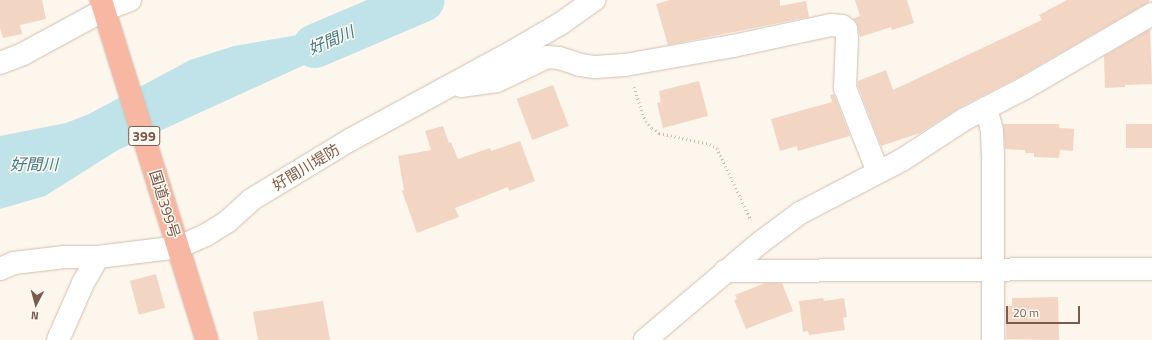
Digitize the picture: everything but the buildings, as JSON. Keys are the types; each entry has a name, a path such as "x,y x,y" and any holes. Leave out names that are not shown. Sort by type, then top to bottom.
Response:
{"highway":[{"name":"国道399号","path":"105,11 207,340"}],"street":[{"path":"0,63 23,54 105,11 130,0"},
{"name":"好間川堤防","path":"0,269 21,262 65,257 98,257 179,247 206,235 228,221 251,200 350,140 456,83 560,24 594,0"},
{"path":"645,340 761,242 800,213 902,160 965,119 1025,88 1152,14"},
{"path":"456,83 460,86 469,86 497,81 548,57 595,67 627,64 733,46 831,25 842,26 846,29 847,38 846,88 878,172"},
{"path":"986,108 992,139 993,340"},
{"path":"58,340 83,283 98,257"},
{"path":"726,271 1152,269"}],"path":[{"path":"627,64 646,121 652,128 659,132 710,144 719,151 761,242"}],"water":[{"name":"好間川","path":"414,15 118,150 45,196 0,209 0,136 66,123 89,114 190,60 234,46"}],"waterway":[{"name":"好間川","path":"315,46 423,0"}]}
